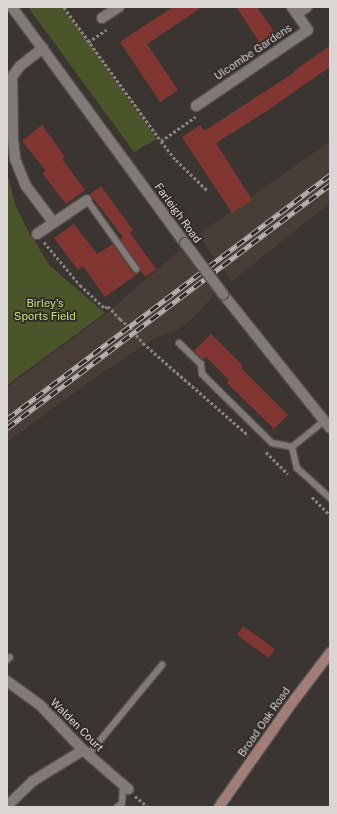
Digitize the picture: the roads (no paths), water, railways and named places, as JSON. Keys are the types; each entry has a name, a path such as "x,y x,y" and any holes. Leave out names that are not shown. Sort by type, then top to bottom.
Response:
{"street":[{"name":"Farleigh Road","path":"12,7 223,294 327,424"},
{"path":"102,18 119,7"},
{"name":"Ulcombe Gardens","path":"196,106 308,30 294,10 307,7"},
{"path":"43,48 20,66 12,77 13,139 15,159 26,186 54,223"},
{"path":"37,234 87,200"},
{"name":"Broad Oak Road","path":"220,807 289,707 330,653"},
{"name":"Walden Court","path":"7,681 40,705 85,753 125,787"},
{"path":"7,806 33,781 85,753"}],"lane":[{"path":"87,200 136,269"},
{"path":"179,342 201,364 202,374 272,442 292,448"},
{"path":"292,448 327,424"},
{"path":"292,448 297,468 330,498"},
{"path":"85,753 162,665"},
{"path":"117,807 122,803 125,787"}],"railway":[{"path":"7,419 330,175"},
{"path":"7,428 330,185"}],"park label":[{"name":"Birley's Sports Field","path":"45,310"}]}
